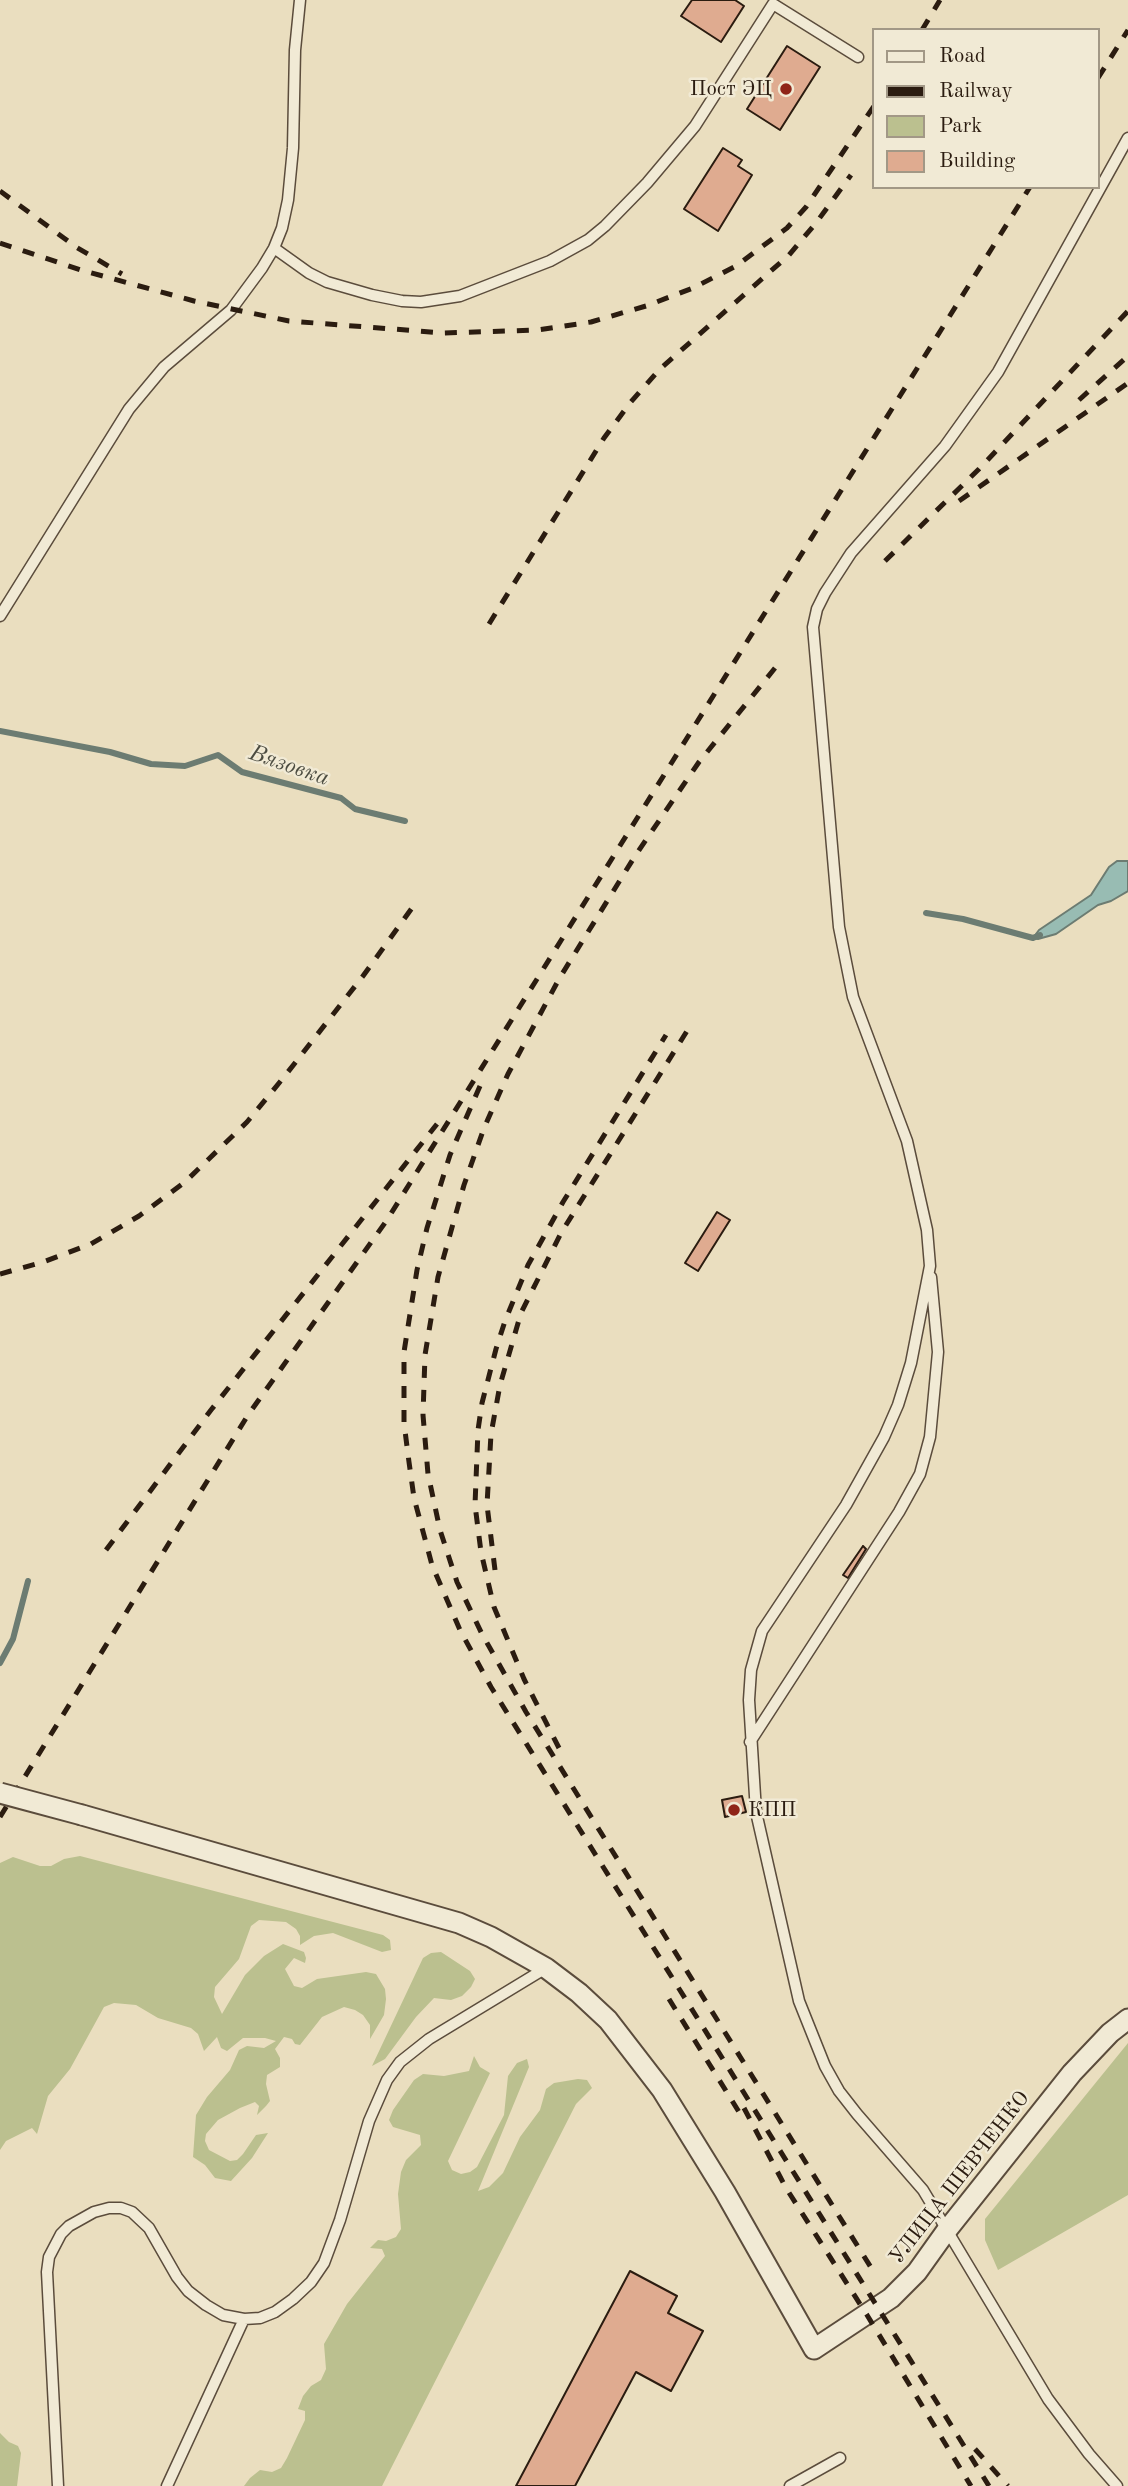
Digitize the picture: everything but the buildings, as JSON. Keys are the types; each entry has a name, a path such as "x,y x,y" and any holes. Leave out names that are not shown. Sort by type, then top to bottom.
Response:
{"street":[{"path":"0,1793 459,1923 491,1937 546,1968"},
{"name":"УЛИЦА ШЕВЧЕНКО","path":"546,1968 579,1993 608,2021 662,2090 725,2192 814,2349 891,2298 917,2272 947,2230 1072,2073 1110,2033 1128,2019"}],"lane":[{"path":"0,616 129,409 164,367 231,310 274,247 282,228 288,200 300,0"},
{"path":"274,247 309,273 327,282 372,295 421,302 460,296 550,261 588,240 605,226 695,126 773,4 858,57"},
{"path":"1100,188 1128,138"},
{"path":"750,1742 913,1490 930,1437 938,1352 927,1230 907,1141 853,997 839,927 813,627 817,609 838,572 945,446 998,372 1100,189"},
{"path":"930,1266 911,1363 898,1405 884,1437 846,1505 762,1631 751,1670 750,1742 756,1811 796,1990 812,2038 839,2091 923,2190 1048,2399 1117,2486"},
{"path":"58,2486 47,2272 54,2244 69,2226 94,2212 108,2208 132,2211 149,2228 188,2291 206,2305 223,2315 244,2319 260,2318 275,2312 311,2282 324,2263 340,2220 369,2122 387,2080 400,2062 429,2039 546,1968"},
{"path":"167,2486 244,2319"},
{"path":"790,2486 840,2458"}],"green space":[{"path":"80,1856 383,1935 390,1940 391,1950 382,1952 333,1933 314,1936 300,1945 300,1936 296,1929 286,1922 259,1920 251,1926 239,1959 215,1987 214,1997 222,2014 245,1975 264,1956 283,1944 304,1952 306,1958 305,1963 294,1958 285,1969 294,1986 302,1988 317,1979 366,1972 376,1974 385,1989 386,1999 384,2015 370,2039 370,2025 363,2015 344,2007 322,2017 300,2045 284,2037 275,2049 280,2058 280,2067 267,2075 270,2101 266,2106 257,2115 259,2106 255,2102 240,2108 218,2120 206,2134 205,2141 209,2150 230,2161 237,2160 243,2154 256,2135 268,2133 252,2158 231,2181 215,2178 205,2165 193,2157 196,2115 230,2070 239,2050 247,2046 264,2048 276,2041 243,2038 227,2051 221,2048 217,2037 204,2051 198,2034 191,2028 158,2018 136,2005 114,2003 104,2007 70,2069 48,2096 37,2134 32,2128 6,2141 0,2150 0,1863 13,1857 40,1866 51,1866 64,1859"},
{"path":"441,1952 470,1971 475,1979 471,1987 462,1996 451,2000 434,1998 416,2017 385,2059 372,2066 423,1958 431,1953"},
{"path":"1128,2043 1128,2195 998,2270 985,2240 985,2219"},
{"path":"474,2056 480,2067 490,2073 448,2161 452,2170 461,2174 477,2167 504,2115 508,2076 517,2063 527,2059 529,2067 478,2191 489,2187 503,2173 520,2137 540,2110 546,2089 554,2083 578,2079 587,2080 592,2088 576,2104 382,2486 244,2486 260,2470 272,2472 281,2468 305,2420 305,2411 298,2409 303,2396 311,2386 321,2380 326,2369 324,2344 347,2304 385,2256 382,2249 370,2248 378,2240 386,2241 396,2237 401,2229 398,2194 401,2172 406,2160 421,2145 420,2135 393,2127 389,2120 393,2110 414,2080 423,2074 444,2076 469,2071"},
{"path":"0,2433 18,2446 21,2453 17,2486 0,2486"}],"water":[{"path":"1117,861 1128,861 1128,891 1098,905 1056,934 1033,938 1039,930 1091,895 1109,867"}],"waterway":[{"name":"Вязовка","path":"0,731 110,752 151,764 185,766 218,755 242,772 341,798 355,809 405,821"},
{"name":"Вязовка","path":"926,913 963,919 1033,938 1040,935"},
{"path":"0,1663 13,1639 28,1581"}],"railway":[{"path":"923,28 940,0"},
{"path":"1100,75 1128,30"},
{"path":"0,243 81,270 194,301 289,321 444,333 537,330 591,322 646,306 693,288 736,266 787,228 806,207 872,109"},
{"path":"489,624 604,438 630,403 660,369 789,255 851,175"},
{"path":"0,1817 248,1415 387,1220 1029,189"},
{"path":"0,191 76,247 122,274"},
{"path":"885,561 979,469 1128,311"},
{"path":"1079,400 1128,356"},
{"path":"959,501 1128,383"},
{"path":"775,668 699,762 635,856 559,979 508,1074 484,1128 464,1185 438,1277 425,1355 423,1415 428,1474 440,1530 457,1582 482,1634 526,1712 875,2274"},
{"path":"0,1274 91,1244 139,1216 185,1182 247,1122 363,976 412,908"},
{"path":"495,1570 487,1505 491,1434 500,1385 521,1313 561,1233 687,1031"},
{"path":"559,1748 524,1679 494,1607 481,1552 475,1505 478,1430 482,1403 505,1321 528,1265 563,1202 666,1035"},
{"path":"480,1086 450,1155 427,1228 417,1270 404,1352 404,1423 409,1462 414,1498 432,1565 460,1630 491,1687 989,2486"},
{"path":"106,1550 211,1410 437,1124"},
{"path":"669,1999 744,2120"},
{"path":"744,2108 786,2188 971,2486"},
{"path":"975,2449 1008,2486"}],"place":[{"name":"Пост ЭЦ","path":"786,89"},
{"name":"КПП","path":"734,1810"}]}
